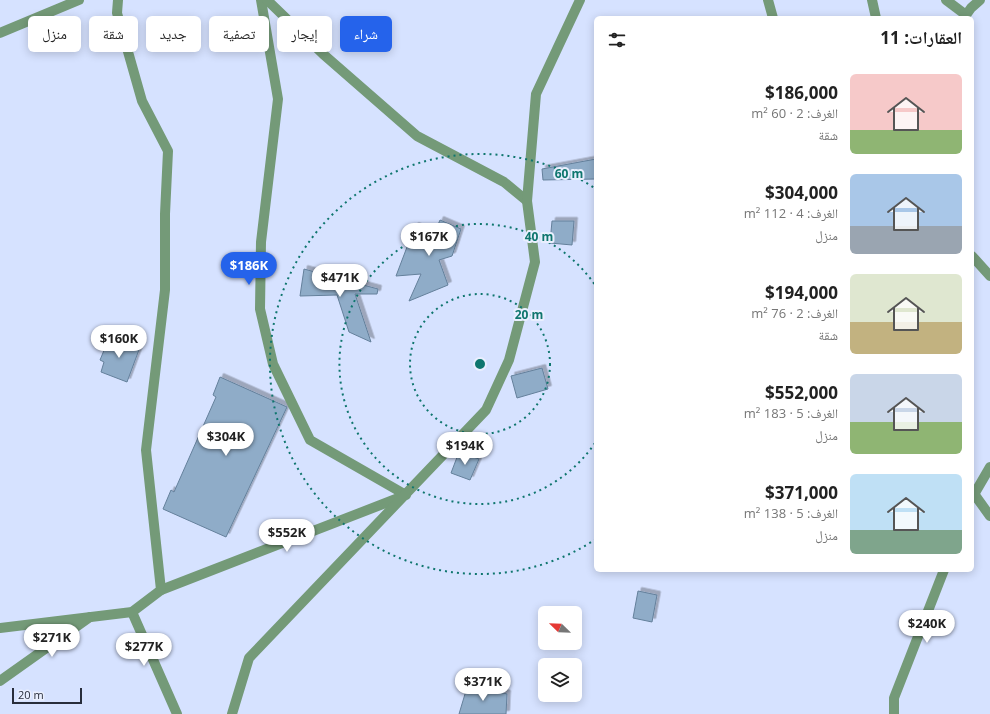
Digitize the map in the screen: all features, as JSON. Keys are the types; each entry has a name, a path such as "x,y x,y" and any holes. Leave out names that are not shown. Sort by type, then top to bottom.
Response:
{"street":[{"path":"0,33 79,0"},
{"path":"118,0 117,14 142,101 168,151 165,214 165,290 146,450 161,590"},
{"path":"261,0 278,99 261,242 260,309 274,364 310,440 406,495"},
{"path":"267,0 323,54 418,136 504,182 527,201"},
{"path":"232,714 249,658 486,410 509,360 535,262 527,201 536,94 580,0"},
{"path":"768,0 772,16"},
{"path":"872,0 876,16"},
{"path":"946,0 965,16 980,0"},
{"path":"974,258 990,276"},
{"path":"974,492 990,467"},
{"path":"0,628 132,612 161,590 406,495"},
{"path":"974,495 990,516"},
{"path":"894,714 894,698 943,572"},
{"path":"132,612 178,714"},
{"path":"0,681 91,617"}],"building":[{"path":"594,159 594,179 543,180 542,169"},
{"path":"440,220 461,229 452,256 439,260 448,285 409,301 421,274 396,276 415,226 434,234"},
{"path":"552,221 574,221 572,245 550,243"},
{"path":"304,269 378,289 377,294 355,294 371,342 349,332 337,295 300,296"},
{"path":"110,336 140,347 127,382 101,372 104,362 100,360"},
{"path":"542,368 548,389 517,398 511,376"},
{"path":"220,377 287,407 226,537 163,509 171,490 174,492 216,397 213,395"},
{"path":"459,452 479,459 470,480 451,473"},
{"path":"638,591 657,595 652,622 633,618"},
{"path":"468,684 507,694 506,714 459,714"}]}
